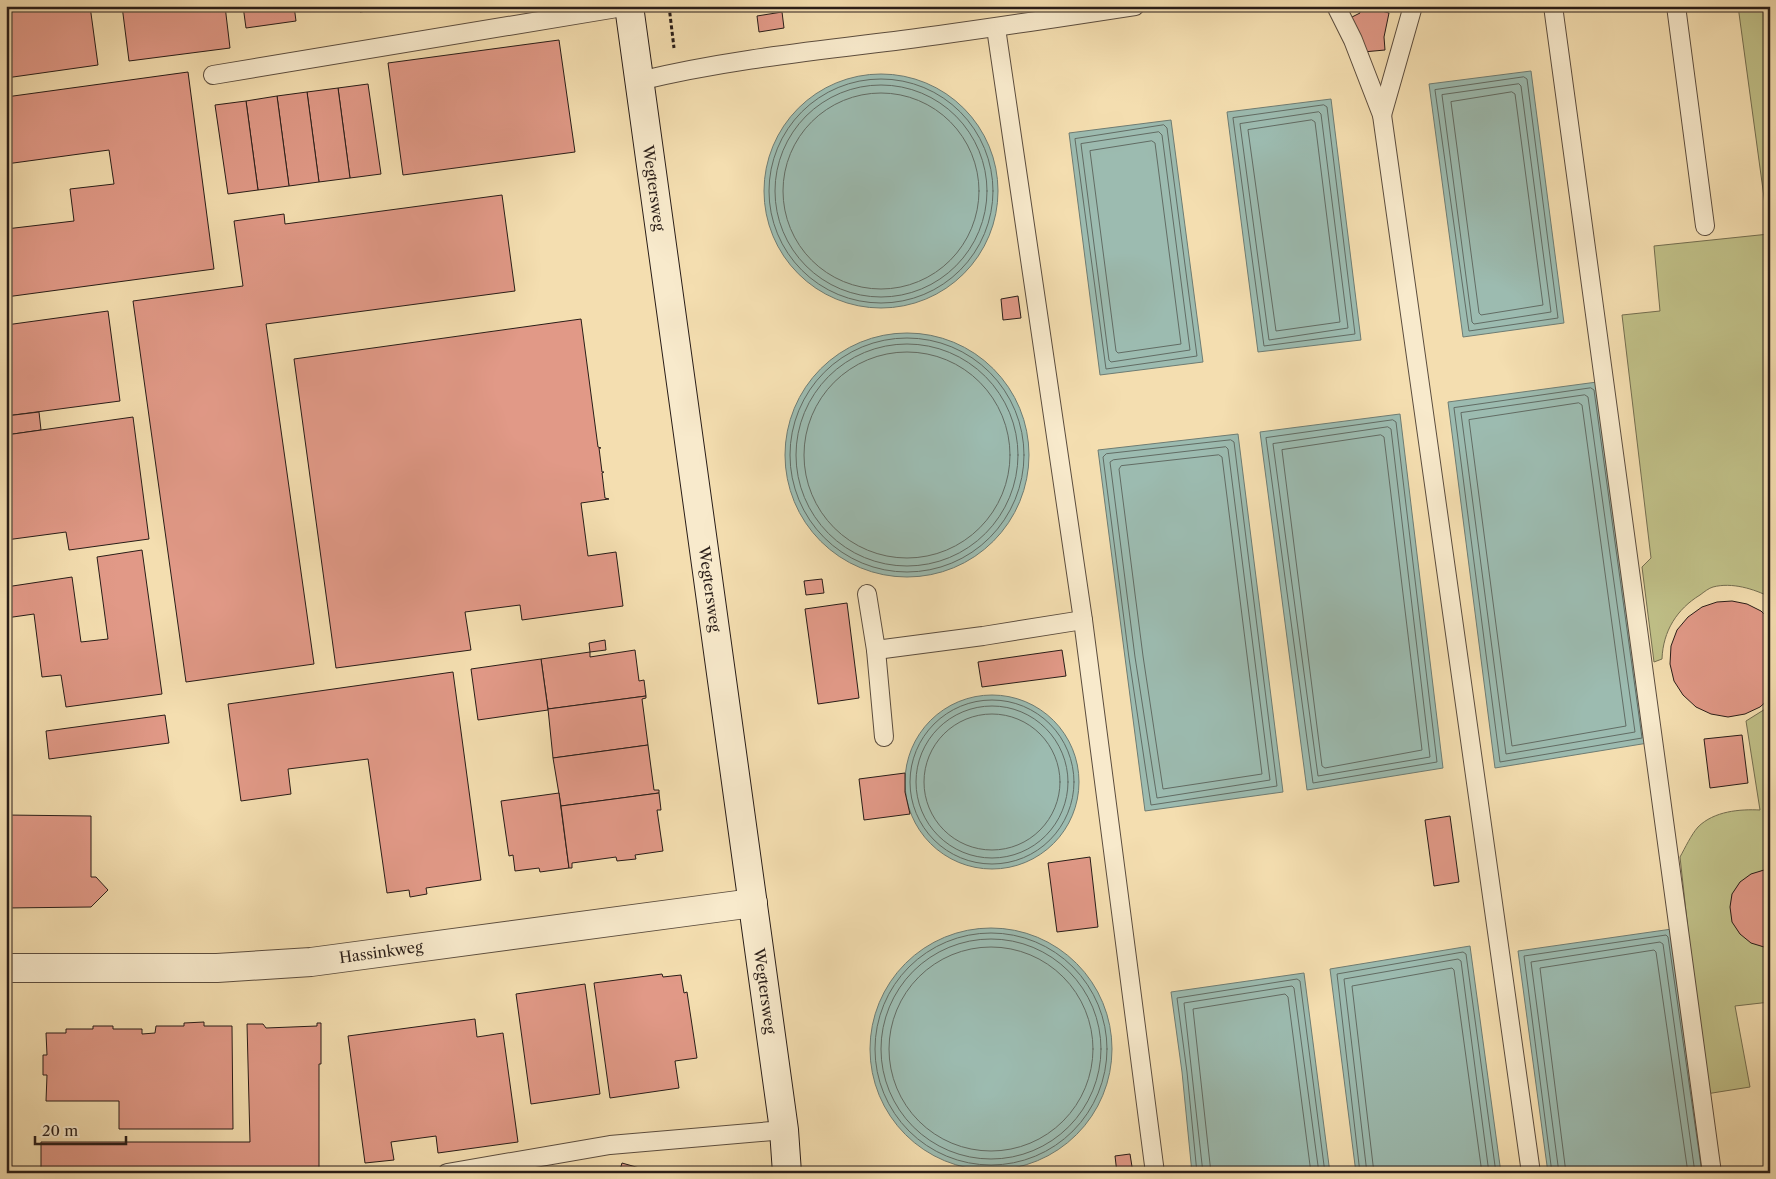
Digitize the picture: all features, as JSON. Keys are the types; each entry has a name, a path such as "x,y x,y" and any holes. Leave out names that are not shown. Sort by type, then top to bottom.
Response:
{"street":[{"name":"Wegtersweg","path":"629,6 784,1130 787,1173"},
{"name":"Hassinkweg","path":"6,968 217,968 311,962 753,903"}],"lane":[{"path":"213,75 629,6"},
{"path":"639,81 795,53 996,28 1134,6"},
{"path":"1336,6 1353,40 1382,115 1531,1173"},
{"path":"1382,115 1413,6"},
{"path":"1553,6 1712,1173"},
{"path":"1676,6 1705,226"},
{"path":"996,28 1083,620 1155,1173"},
{"path":"868,594 876,650 884,737"},
{"path":"876,650 1083,620"},
{"path":"447,1173 610,1145 784,1130"}],"green space":[{"path":"1738,6 1770,6 1770,597 1750,589 1728,585 1708,589 1678,614 1668,630 1662,659 1654,662 1642,567 1651,558 1622,315 1660,311 1654,246 1769,234"},
{"path":"1770,706 1770,1002 1735,1006 1750,1087 1706,1094 1680,857 1698,827 1712,817 1728,812 1760,810 1746,721"}],"water":[{"path":"1531,71 1564,323 1463,337 1429,84"},
{"path":"881,74 904,76 926,83 946,94 964,108 978,126 989,146 996,168 998,191 996,214 989,236 978,256 964,274 946,288 926,299 904,306 881,308 858,306 836,299 816,288 798,274 784,256 773,236 766,214 764,191 766,168 773,146 784,126 798,108 816,94 836,83 858,76"},
{"path":"1331,99 1361,340 1258,352 1227,112"},
{"path":"1171,120 1203,362 1100,375 1069,133"},
{"path":"895,333 919,333 942,338 965,347 985,361 1001,377 1009,387 1020,408 1027,431 1029,455 1027,479 1015,513 1001,533 985,549 965,563 942,572 919,577 895,577 872,572 849,563 829,549 813,533 799,513 790,490 785,467 785,443 790,420 799,397 813,377 829,361 849,347 872,338"},
{"path":"1597,382 1648,743 1495,768 1448,402"},
{"path":"1400,414 1443,768 1307,790 1260,432"},
{"path":"1238,434 1283,792 1145,811 1098,450"},
{"path":"992,695 1009,697 1033,705 1059,727 1069,741 1075,757 1079,782 1077,799 1069,823 1047,849 1033,859 1017,865 992,869 975,867 951,859 925,837 915,823 909,807 905,782 907,765 915,741 937,715 951,705 967,699"},
{"path":"991,928 1015,930 1037,937 1058,948 1077,963 1092,982 1103,1003 1110,1025 1112,1049 1110,1073 1103,1095 1092,1116 1077,1135 1058,1150 1037,1161 1015,1168 991,1170 967,1168 945,1161 924,1150 905,1135 890,1116 879,1095 872,1073 870,1049 872,1025 879,1003 890,982 905,963 924,948 945,937 967,930"},
{"path":"1672,929 1707,1173 1548,1173 1518,951"},
{"path":"1470,946 1501,1173 1356,1173 1330,969"},
{"path":"1304,973 1330,1173 1192,1173 1182,1072 1171,992"}],"building":[{"path":"6,6 90,6 98,65 6,78"},
{"path":"122,6 225,6 230,48 129,61"},
{"path":"243,6 294,6 296,21 246,28"},
{"path":"359,6 401,6 360,12"},
{"path":"1359,6 1377,6 1378,10 1389,13 1384,37 1385,50 1363,52 1350,18 1360,13"},
{"path":"782,12 784,28 759,32 757,16"},
{"path":"559,40 575,152 403,175 388,63"},
{"path":"188,72 214,269 6,297 6,229 74,221 70,189 114,184 109,150 6,164 6,97"},
{"path":"368,84 381,174 350,178 338,88"},
{"path":"338,88 350,178 319,182 307,92"},
{"path":"307,92 319,182 289,186 277,96"},
{"path":"277,96 289,186 258,190 246,101"},
{"path":"246,101 258,190 228,194 215,105"},
{"path":"502,195 515,291 266,324 314,664 186,682 133,301 243,286 234,221 284,214 285,224"},
{"path":"1018,296 1021,318 1003,320 1001,299"},
{"path":"108,311 120,401 6,416 6,325"},
{"path":"581,319 598,447 601,448 599,448 602,472 604,472 602,473 605,498 609,499 581,503 588,556 616,552 623,606 522,620 520,605 465,612 471,650 336,668 294,359"},
{"path":"39,412 41,430 6,435 6,416"},
{"path":"133,417 149,539 69,550 66,532 6,540 6,435"},
{"path":"142,550 162,694 66,707 61,675 42,677 34,614 6,618 6,587 72,577 81,642 108,639 97,557"},
{"path":"822,579 824,593 806,595 804,581"},
{"path":"1732,601 1747,604 1761,611 1770,620 1770,698 1760,707 1745,714 1728,717 1711,714 1696,707 1683,695 1674,681 1670,664 1671,646 1677,630 1688,617 1702,607 1717,602"},
{"path":"847,603 859,698 818,704 805,609"},
{"path":"605,640 606,650 590,652 589,643"},
{"path":"635,650 639,681 644,680 646,696 548,709 541,659 590,652 590,657"},
{"path":"1062,650 1066,676 982,687 978,662"},
{"path":"541,659 548,710 478,720 471,669"},
{"path":"453,672 481,880 426,888 427,894 410,897 409,890 387,893 368,759 288,769 291,794 241,801 228,704"},
{"path":"646,696 646,698 642,699 648,745 553,758 548,709"},
{"path":"165,715 169,743 49,759 46,731"},
{"path":"1742,735 1748,783 1710,788 1704,739"},
{"path":"648,745 654,790 659,790 659,793 561,806 553,758"},
{"path":"905,773 905,792 910,814 864,820 859,779"},
{"path":"559,793 569,868 540,872 539,868 515,871 513,855 509,856 501,801"},
{"path":"659,793 661,810 657,810 663,851 635,855 636,859 617,861 616,857 572,863 572,868 569,868 561,806"},
{"path":"6,815 91,816 91,877 96,877 108,890 91,907 6,908"},
{"path":"1450,816 1459,882 1434,886 1425,820"},
{"path":"1090,857 1098,927 1057,932 1048,863"},
{"path":"1770,870 1770,946 1764,947 1751,943 1740,934 1732,922 1730,907 1732,894 1740,882 1751,874"},
{"path":"662,974 663,977 681,975 684,993 687,992 697,1058 675,1061 679,1088 610,1098 594,983"},
{"path":"585,984 600,1094 531,1104 516,994"},
{"path":"475,1019 477,1037 503,1033 518,1142 438,1153 436,1136 391,1142 394,1160 365,1163 348,1036"},
{"path":"204,1022 204,1026 232,1026 233,1129 119,1129 119,1101 46,1101 47,1075 43,1075 43,1055 47,1055 46,1033 66,1033 66,1029 93,1029 93,1026 113,1026 113,1029 142,1029 142,1034 155,1033 156,1026 184,1026 184,1023"},
{"path":"317,1023 321,1023 319,1170 323,1170 323,1173 41,1173 41,1142 250,1142 247,1024 263,1024 266,1028 317,1026"},
{"path":"1130,1154 1133,1173 1117,1173 1115,1156"},
{"path":"622,1163 643,1169 642,1173 619,1173"}]}
